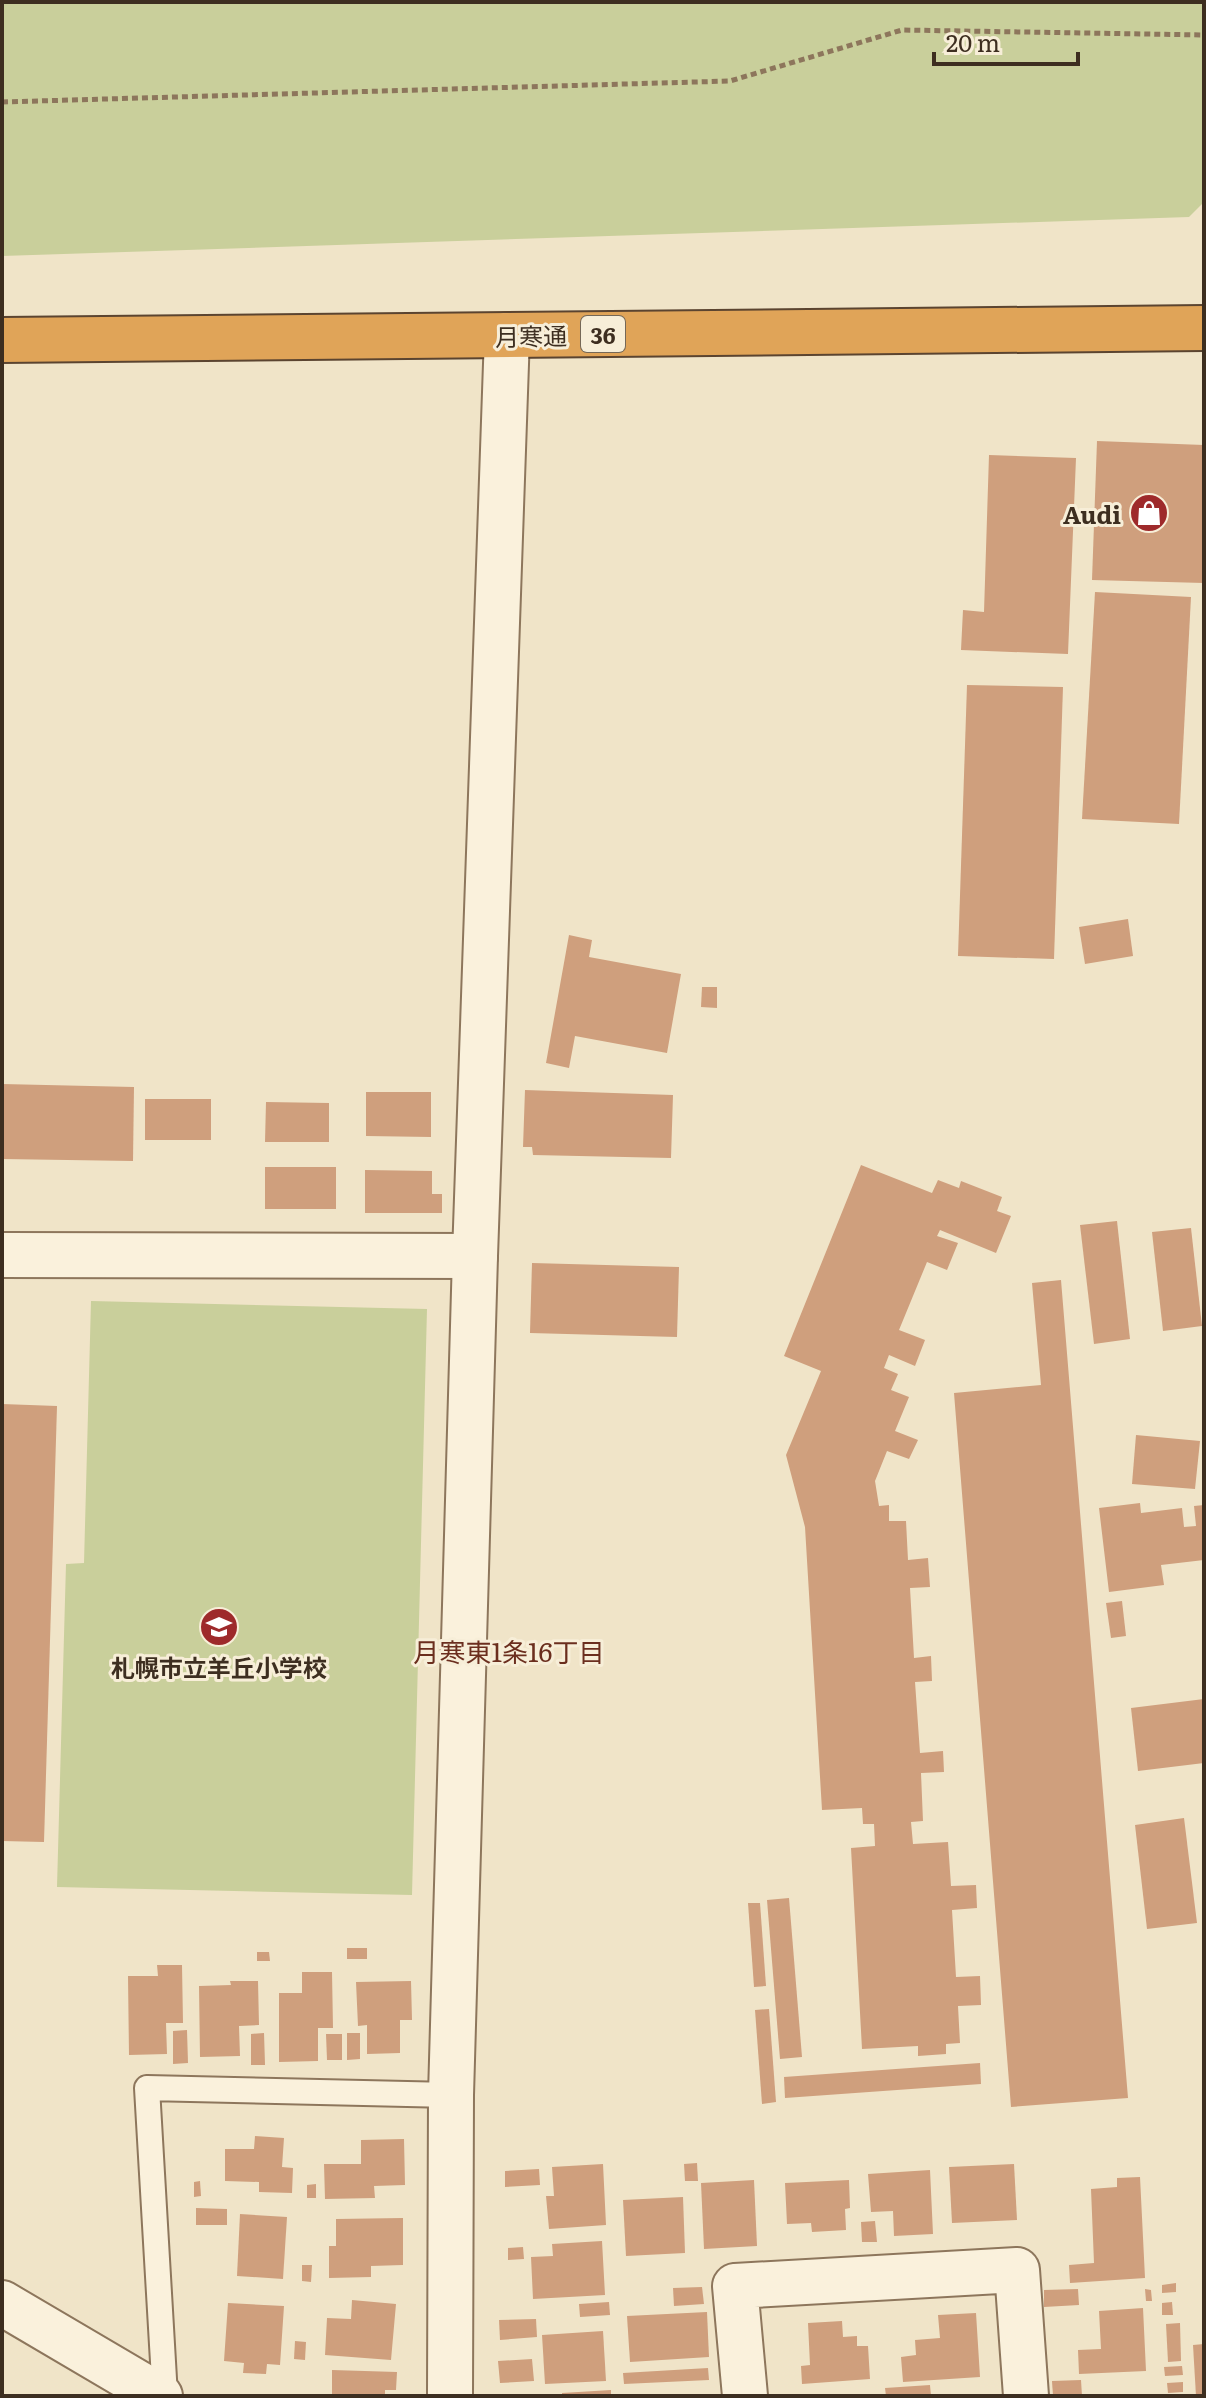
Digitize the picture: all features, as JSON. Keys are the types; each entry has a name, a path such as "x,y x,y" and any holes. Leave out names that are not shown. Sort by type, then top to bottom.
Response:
{"highway":[{"name":"月寒通","path":"2,340 1204,328"}],"street":[{"path":"450,2396 451,2095 475,1256 507,335"},
{"path":"2,1255 475,1256"},
{"path":"745,2396 735,2286 1017,2270 1026,2396"},
{"path":"2,2303 163,2396"}],"lane":[{"path":"163,2396 147,2088 451,2095"}],"path":[{"path":"2,102 730,81 902,30 1204,35"}],"green space":[{"path":"2,2 1204,2 1204,202 1189,217 2,256"},
{"name":"札幌市立羊丘小学校","path":"91,1301 427,1309 412,1895 57,1887 66,1564 84,1563"}],"building":[{"name":"Audi","path":"1097,441 1204,445 1204,583 1092,580"},
{"path":"989,455 1076,458 1068,654 961,650 963,610 984,612"},
{"path":"1095,592 1191,597 1179,824 1082,819"},
{"path":"967,685 1063,687 1054,959 958,956"},
{"path":"1128,919 1133,956 1085,964 1079,927"},
{"path":"569,935 592,940 589,957 681,974 667,1053 575,1036 569,1068 546,1063"},
{"path":"702,987 717,987 717,1008 701,1007"},
{"path":"2,1084 134,1087 133,1161 2,1159"},
{"path":"525,1090 673,1095 671,1158 533,1155 532,1147 523,1147"},
{"path":"366,1092 431,1092 431,1137 366,1136"},
{"path":"145,1099 211,1099 211,1140 145,1140"},
{"path":"266,1102 329,1103 329,1142 265,1142"},
{"path":"861,1165 932,1193 938,1180 959,1188 961,1181 1002,1197 997,1211 1011,1216 996,1253 940,1230 937,1236 958,1243 947,1270 927,1262 899,1330 925,1340 915,1366 889,1355 884,1368 898,1374 891,1390 909,1397 895,1431 918,1440 909,1459 887,1451 875,1481 879,1506 889,1505 889,1521 906,1521 908,1560 928,1558 930,1587 910,1588 914,1658 931,1656 932,1681 915,1682 920,1753 943,1751 944,1772 921,1773 923,1821 911,1822 913,1844 948,1842 951,1886 976,1885 977,1908 952,1910 956,1977 980,1976 981,2005 958,2006 960,2043 946,2044 946,2054 918,2056 918,2046 862,2049 851,1848 875,1846 874,1824 863,1824 862,1808 822,1810 805,1527 786,1455 821,1371 784,1356"},
{"path":"265,1167 336,1167 336,1209 265,1209"},
{"path":"365,1170 432,1171 432,1194 442,1194 442,1213 365,1213"},
{"path":"1117,1221 1130,1339 1094,1344 1080,1225"},
{"path":"1191,1228 1202,1326 1163,1331 1152,1232"},
{"path":"532,1263 679,1267 677,1337 530,1333"},
{"path":"1061,1280 1128,2098 1011,2107 954,1393 1041,1385 1032,1283"},
{"path":"2,1404 57,1406 44,1842 2,1841"},
{"path":"1136,1435 1200,1441 1195,1489 1132,1484"},
{"path":"1140,1503 1141,1513 1182,1508 1184,1527 1196,1526 1194,1506 1204,1505 1204,1560 1161,1565 1164,1585 1109,1592 1099,1508"},
{"path":"1122,1601 1126,1636 1111,1638 1106,1603"},
{"path":"1204,1699 1204,1763 1138,1771 1131,1708"},
{"path":"1184,1818 1197,1923 1147,1929 1135,1825"},
{"path":"789,1898 802,2057 780,2059 767,1900"},
{"path":"748,1903 760,1903 766,1986 754,1987"},
{"path":"347,1948 367,1948 367,1959 347,1959"},
{"path":"257,1952 269,1952 270,1961 257,1961"},
{"path":"157,1965 182,1965 183,2023 166,2023 167,2054 129,2055 128,1976 158,1976"},
{"path":"302,1972 332,1972 333,2028 318,2028 318,2061 279,2062 279,1993 302,1993"},
{"path":"230,1981 258,1981 259,2025 239,2026 240,2056 200,2057 199,1986 231,1985"},
{"path":"411,1981 412,2020 400,2020 400,2053 367,2054 367,2025 358,2026 356,1982"},
{"path":"769,2009 776,2102 762,2104 755,2010"},
{"path":"187,2030 188,2063 173,2064 173,2031"},
{"path":"264,2033 265,2065 251,2065 251,2034"},
{"path":"347,2033 360,2033 360,2059 347,2060"},
{"path":"326,2034 342,2034 342,2060 327,2060"},
{"path":"980,2063 981,2084 785,2098 784,2077"},
{"path":"255,2136 284,2138 282,2167 293,2168 292,2193 259,2192 259,2182 225,2181 225,2149 254,2149"},
{"path":"404,2139 405,2185 374,2186 375,2198 325,2199 324,2164 361,2164 361,2140"},
{"path":"697,2163 698,2181 685,2181 684,2164"},
{"path":"603,2164 606,2225 549,2229 546,2196 554,2196 552,2167"},
{"path":"1014,2164 1017,2220 952,2223 949,2167"},
{"path":"539,2169 540,2185 505,2187 505,2171"},
{"path":"930,2170 933,2234 894,2236 893,2211 871,2212 868,2174"},
{"path":"1140,2177 1145,2278 1070,2283 1069,2265 1094,2263 1091,2189 1117,2187 1117,2178"},
{"path":"754,2180 757,2246 704,2249 701,2183"},
{"path":"849,2180 850,2208 845,2209 846,2230 812,2232 811,2223 787,2224 785,2183"},
{"path":"200,2181 201,2196 194,2197 194,2182"},
{"path":"316,2184 316,2198 307,2198 307,2185"},
{"path":"683,2197 685,2253 626,2256 623,2200"},
{"path":"196,2208 227,2209 227,2225 196,2225"},
{"path":"240,2214 287,2217 283,2279 237,2276"},
{"path":"403,2218 403,2265 371,2266 371,2277 329,2278 329,2246 336,2246 336,2219"},
{"path":"875,2221 877,2242 862,2242 861,2222"},
{"path":"602,2241 605,2295 533,2299 531,2257 553,2256 552,2244"},
{"path":"523,2247 524,2259 508,2260 508,2248"},
{"path":"302,2265 312,2265 311,2282 302,2281"},
{"path":"1176,2283 1176,2292 1162,2293 1162,2285"},
{"path":"702,2287 704,2304 674,2306 673,2288"},
{"path":"1078,2289 1079,2305 1044,2307 1044,2290"},
{"path":"1145,2289 1151,2290 1152,2301 1146,2301"},
{"path":"352,2300 396,2304 391,2360 325,2355 327,2318 351,2319"},
{"path":"609,2302 610,2315 580,2317 579,2304"},
{"path":"1172,2302 1173,2315 1162,2315 1162,2303"},
{"path":"228,2303 284,2306 280,2365 267,2364 266,2374 243,2373 244,2363 224,2361"},
{"path":"1143,2308 1146,2371 1079,2374 1078,2350 1101,2349 1099,2311"},
{"path":"707,2312 709,2357 630,2362 627,2316"},
{"path":"976,2313 980,2377 903,2382 901,2357 916,2355 915,2340 940,2338 938,2315"},
{"path":"536,2319 537,2337 500,2340 499,2320"},
{"path":"842,2321 843,2337 857,2336 857,2346 868,2346 870,2379 802,2384 801,2366 810,2365 808,2323"},
{"path":"1180,2323 1181,2361 1168,2362 1166,2324"},
{"path":"603,2331 606,2381 545,2384 542,2335"},
{"path":"295,2341 306,2342 305,2360 294,2359"},
{"path":"1204,2344 1204,2396 1196,2396 1193,2345"},
{"path":"532,2359 534,2381 500,2383 498,2361"},
{"path":"1182,2366 1183,2375 1165,2376 1164,2367"},
{"path":"708,2368 709,2380 624,2384 623,2373"},
{"path":"332,2370 397,2372 396,2390 385,2390 385,2396 332,2396"},
{"path":"1081,2380 1082,2396 1053,2396 1052,2381"},
{"path":"1183,2382 1183,2392 1168,2393 1167,2383"},
{"path":"930,2385 931,2396 886,2396 885,2388"},
{"path":"611,2390 611,2396 562,2396 562,2393"}],"place":[{"name":"Audi","path":"1149,513"},
{"name":"札幌市立羊丘小学校","path":"219,1627"}],"district":[{"name":"月寒東1条16丁目","path":"509,1650"}]}
